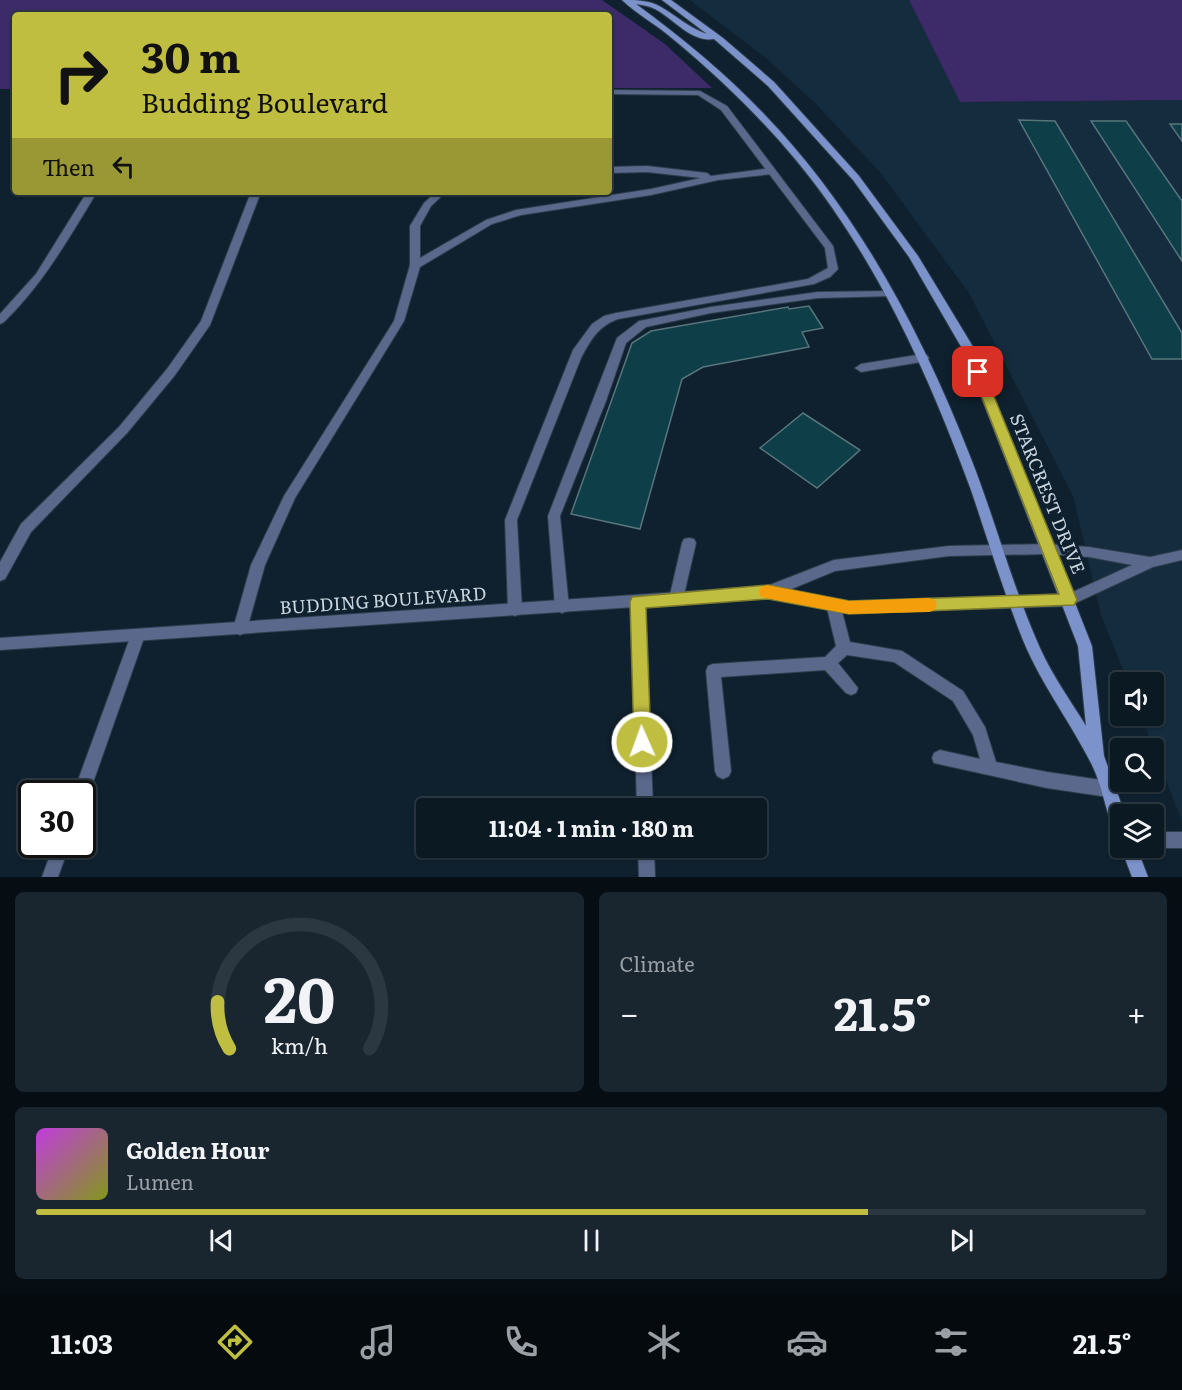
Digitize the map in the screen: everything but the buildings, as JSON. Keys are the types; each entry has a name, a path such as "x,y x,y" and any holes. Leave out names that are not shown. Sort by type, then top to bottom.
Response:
{"main road":[{"path":"628,0 657,7 689,30 720,40"},
{"name":"STARCREST DRIVE","path":"628,0 710,62 769,122 830,199 889,294 923,358 998,550 1034,651 1098,761 1113,804"},
{"name":"STARCREST DRIVE","path":"666,0 720,40 771,84 856,178 913,256 969,350 1069,600 1085,646 1098,761"},
{"path":"1133,858 1140,877"}],"street":[{"path":"515,610 511,519 575,358 588,332 605,319 616,316 810,282 826,276 832,269 830,248 724,108 709,96 685,92 612,92"},
{"path":"612,170 647,169 718,177"},
{"path":"415,265 489,222 519,212 651,192 718,177 772,171"},
{"path":"0,320 20,302 43,273 90,195"},
{"path":"0,575 26,528 123,430 171,372 206,322 255,195"},
{"path":"240,629 258,565 290,496 399,321 415,265 416,226 427,205 438,195"},
{"path":"562,607 554,516 600,401 621,341 643,324 711,310 818,296 889,294"},
{"path":"861,368 923,358"},
{"path":"676,599 689,543"},
{"name":"BUDDING BOULEVARD","path":"768,592 834,566 949,551 1048,549 1089,552 1151,562"},
{"path":"1069,600 1151,562 1182,555"},
{"name":"BUDDING BOULEVARD","path":"0,644 768,592 849,608 1069,600"},
{"path":"638,602 645,798"},
{"path":"833,604 844,648"},
{"path":"86,780 138,635"},
{"path":"723,771 713,671 828,663 844,648"},
{"path":"844,648 897,656 958,696 980,732 990,768"},
{"path":"828,663 851,688"},
{"path":"940,758 1108,789"},
{"path":"1164,840 1182,840"},
{"path":"50,877 57,858"},
{"path":"646,858 647,877"}],"shaded area":[{"path":"0,0 602,0 665,44 712,88 612,88 612,12 12,12 12,89 0,89"},
{"path":"690,0 909,0 961,102 1182,100 1182,821 1164,775 1164,738 1150,738 1145,726 1164,726 1164,672 1124,672 1101,615 1073,496 969,293 879,171 814,102 766,58"},
{"path":"909,0 1182,0 1182,100 960,102"}],"slow traffic":[{"path":"767,592 849,608 929,605"}],"route":[{"path":"642,742 638,602 768,592 849,608 1069,600 978,372"}]}
